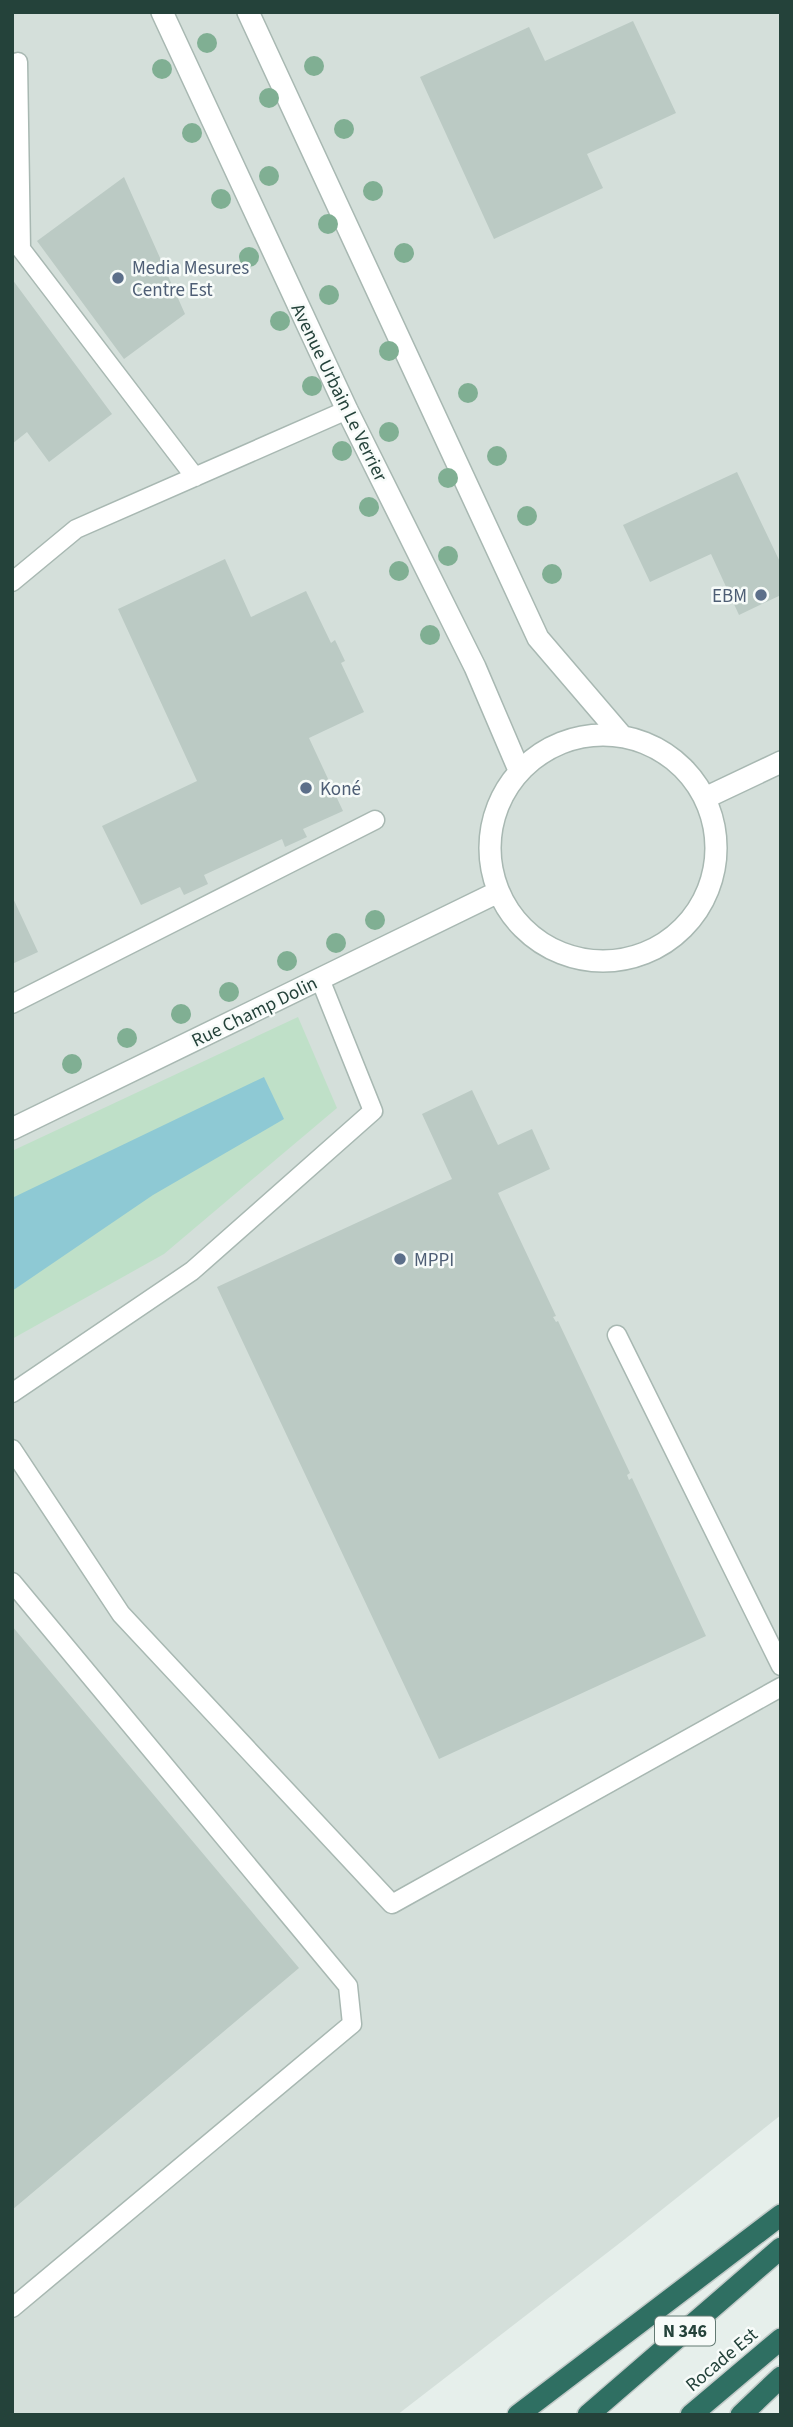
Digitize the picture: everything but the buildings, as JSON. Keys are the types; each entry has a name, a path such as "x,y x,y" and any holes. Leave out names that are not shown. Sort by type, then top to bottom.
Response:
{"highway":[{"path":"518,2415 781,2215"},
{"name":"N 346","path":"588,2415 781,2248"},
{"name":"Rocade Est","path":"691,2415 781,2339"},
{"path":"741,2415 781,2377"}],"street":[{"name":"Avenue Urbain Le Verrier","path":"162,12 347,411 475,667 519,770"},
{"path":"248,12 538,638 621,735"},
{"path":"583,735 621,735 655,746 684,768 705,797 716,833 715,870 702,904 678,933 647,952 611,961 575,957 541,943 513,918 496,893 489,857 491,829 499,802 519,770 548,747 583,735"},
{"path":"705,797 781,762"},
{"name":"Rue Champ Dolin","path":"12,1129 496,893"}],"lane":[{"path":"18,62 21,249 195,477"},
{"path":"12,582 76,529 347,411"},
{"path":"12,1004 375,820"},
{"path":"12,1393 192,1271 373,1111 320,979"},
{"path":"617,1335 781,1666"},
{"path":"12,1450 121,1614 392,1904 781,1688"},
{"path":"12,1582 348,1986 352,2024 12,2308"}],"shaded area":[{"path":"12,12 781,12 781,2115 397,2415 12,2415"}],"green space":[{"path":"298,1017 337,1108 164,1254 12,1339 12,1151"}],"water":[{"path":"264,1077 284,1119 153,1195 12,1291 12,1198"}],"place":[{"name":"Media Mesures Centre Est","path":"118,278"},
{"name":"EBM","path":"761,595"},
{"name":"Koné","path":"306,788"},
{"name":"MPPI","path":"400,1259"}]}
